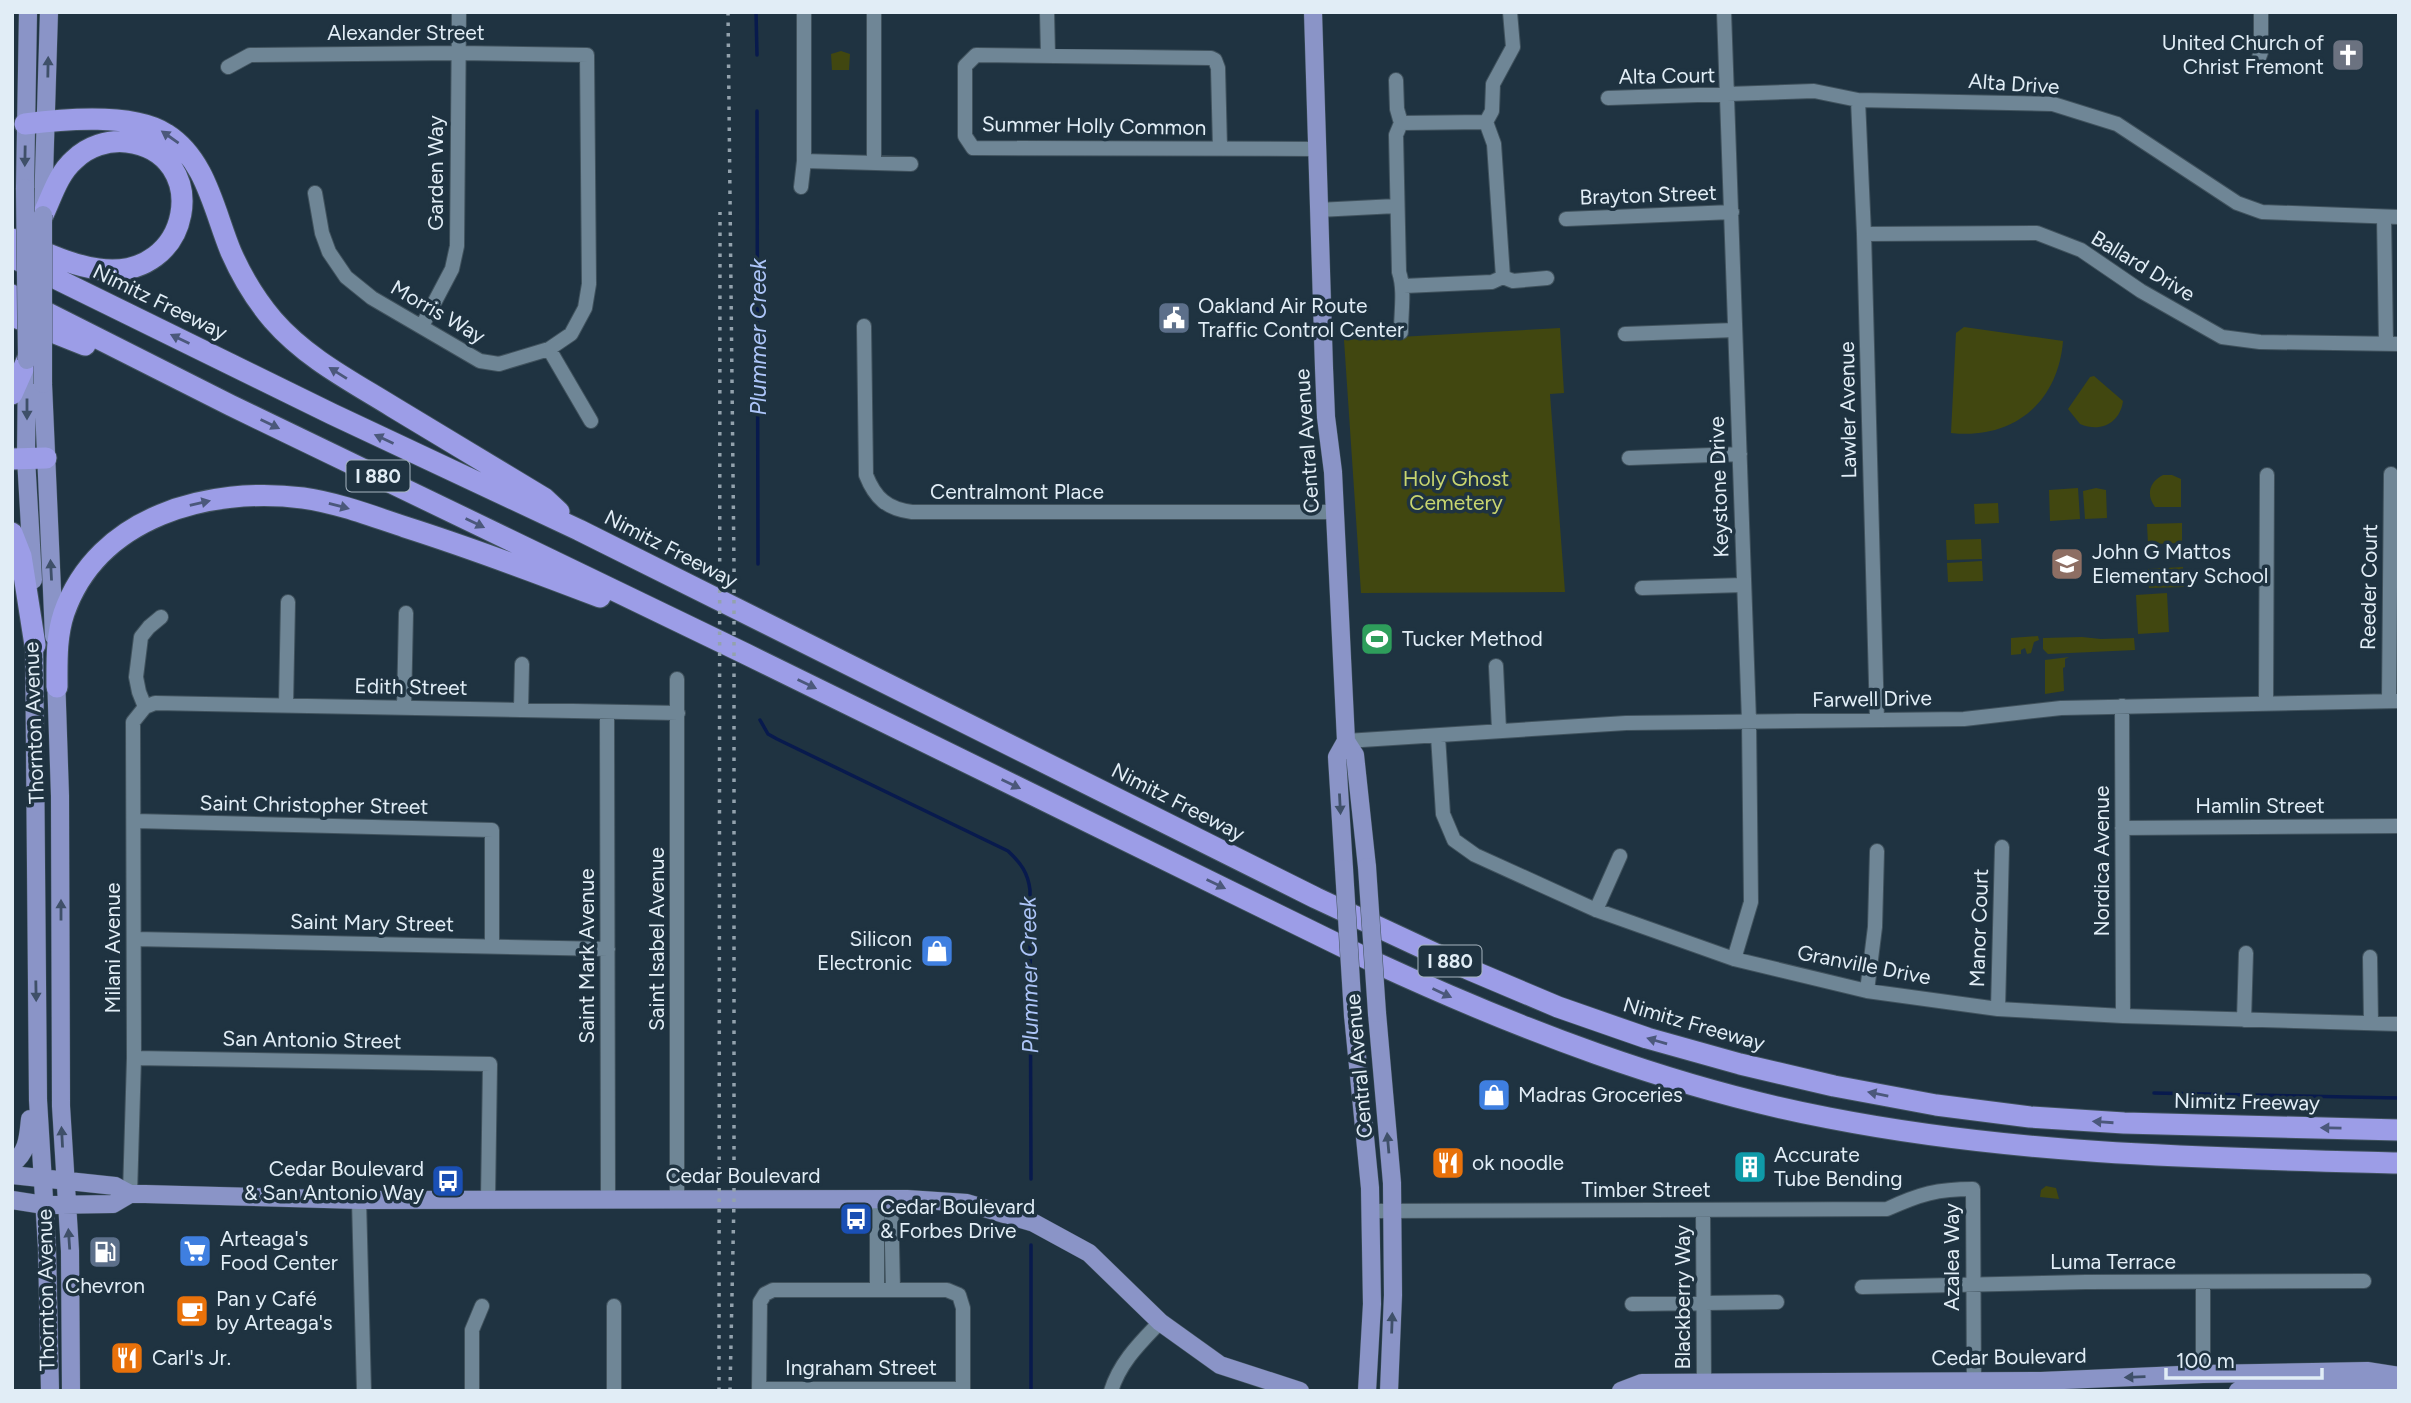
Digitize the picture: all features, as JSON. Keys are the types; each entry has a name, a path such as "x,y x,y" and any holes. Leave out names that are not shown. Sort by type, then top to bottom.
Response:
{"highway":[{"path":"36,122 128,120 146,124 173,138 192,158 204,178 232,254 245,279 265,309 290,338 332,370 544,498 579,530"},
{"path":"12,239 72,262 99,269 117,270 138,265 158,256 175,236 183,212 181,189 172,169 155,152 136,143 114,141 92,147 74,160 60,176 43,215"},
{"name":"Nimitz Freeway","path":"12,257 332,414 579,530 1391,934 1558,1007 1647,1038 1740,1064 1834,1086 1936,1105 2030,1117 2152,1124 2399,1130"},
{"name":"I 880","path":"12,295 230,405 1451,998 1547,1036 1729,1095 1827,1118 1929,1136 2028,1148 2124,1155 2399,1163"},
{"path":"12,316 230,405"},
{"path":"12,394 27,360"},
{"path":"57,687 58,637 64,614 85,572 99,554 115,539 160,515 185,506 235,497 304,498 373,517 489,554 746,654"},
{"path":"12,533 21,556 35,645"}],"main road":[{"name":"Thornton Avenue","path":"28,12 43,215 43,384 28,458 57,687 61,796 61,1106 70,1251 71,1391"},
{"name":"Thornton Avenue","path":"49,12 36,122 24,188 28,458 35,645 38,1100 50,1391"},
{"name":"Central Avenue","path":"1313,12 1325,393 1335,512 1346,741 1355,755 1367,867 1392,1183 1393,1295 1389,1391"},
{"name":"Central Avenue","path":"1346,741 1337,757 1353,1015 1371,1211 1372,1304 1367,1391"},
{"path":"12,1164 23,1154 28,1144 31,1110 38,1100"},
{"name":"Cedar Boulevard","path":"12,1175 115,1186 130,1194 359,1200 884,1199 967,1203 1034,1223 1088,1252 1160,1322 1220,1365 1300,1391"},
{"name":"Cedar Boulevard","path":"12,1200 44,1205 113,1204 130,1194"},
{"name":"Cedar Boulevard","path":"1621,1391 1642,1383 1974,1386 2203,1374 2367,1371 2399,1378"},
{"name":"Cedar Boulevard","path":"2238,1391 2367,1387 2399,1378"}],"street":[{"name":"Garden Way","path":"422,326 452,269 457,246 459,12"},
{"path":"802,187 804,12"},
{"path":"874,12 874,161"},
{"path":"1047,12 1048,55"},
{"path":"1503,277 1494,144 1486,122 1492,111 1493,84 1513,47 1510,12"},
{"name":"Keystone Drive","path":"1724,12 1749,721 1751,902 1734,959"},
{"path":"2257,63 2261,52 2261,12"},
{"name":"Alexander Street","path":"228,67 250,55 587,55"},
{"name":"Morris Way","path":"316,193 322,233 329,253 346,277 372,298 480,360 499,364 549,349 571,334 585,308 589,284 587,55"},
{"name":"Summer Holly Common","path":"1220,148 1218,68 1215,60 1187,57 976,55 965,66 965,136 973,148 1317,149"},
{"path":"1396,80 1397,109 1401,123 1396,135 1399,272 1404,286 1400,298 1401,332"},
{"name":"Alta Drive","path":"1727,95 1814,91 1858,100 2053,104 2116,124 2237,203 2262,212 2391,217"},
{"name":"Alta Court","path":"1608,98 1727,95"},
{"name":"Lawler Avenue","path":"1858,100 1877,720"},
{"path":"1401,123 1486,122"},
{"path":"804,161 911,163"},
{"path":"1318,210 1396,206"},
{"name":"Brayton Street","path":"1566,219 1732,212"},
{"path":"2391,217 2392,344"},
{"name":"Ballard Drive","path":"1864,234 2037,233 2081,250 2141,291 2222,337 2260,342 2392,344"},
{"path":"1404,286 1492,282 1503,277 1513,281 1547,278"},
{"name":"Centralmont Place","path":"864,326 866,475 876,496 896,510 1098,514 1335,512"},
{"path":"1625,334 1735,330"},
{"path":"549,349 591,421"},
{"path":"1629,458 1740,454"},
{"name":"Reeder Court","path":"2391,474 2394,701"},
{"path":"2266,703 2267,475"},
{"path":"1642,588 1743,585"},
{"path":"286,705 288,602"},
{"path":"404,708 406,612"},
{"path":"145,707 136,677 141,637 161,617"},
{"path":"521,710 522,664"},
{"path":"1496,666 1499,730"},
{"name":"Saint Isabel Avenue","path":"677,679 677,1199"},
{"name":"Farwell Drive","path":"1346,741 1626,723 1964,719 2061,708 2394,701"},
{"name":"Edith Street","path":"145,707 155,703 678,713"},
{"name":"Nordica Avenue","path":"2122,706 2123,1016"},
{"name":"Milani Avenue","path":"130,1194 135,939 133,722 145,707"},
{"name":"Saint Mark Avenue","path":"607,712 608,1199"},
{"name":"Granville Drive","path":"1438,736 1443,814 1454,840 1475,855 1596,910 1734,959 1867,991 1998,1010 2399,1024"},
{"name":"Saint Christopher Street","path":"135,821 492,830 492,946"},
{"name":"Hamlin Street","path":"2122,828 2399,826"},
{"name":"Manor Court","path":"1998,1010 2002,847"},
{"path":"1867,991 1875,927 1878,851"},
{"path":"1596,910 1620,856"},
{"name":"Saint Mary Street","path":"135,939 608,949"},
{"path":"2244,1020 2246,953"},
{"path":"2370,957 2371,1023"},
{"name":"San Antonio Street","path":"134,1058 490,1065 488,1199"},
{"name":"Azalea Way","path":"1917,1195 1945,1189 1973,1189 1974,1386"},
{"name":"Timber Street","path":"1371,1211 1887,1209 1917,1195"},
{"path":"877,1290 884,1199"},
{"path":"884,1199 893,1290"},
{"path":"359,1200 364,1391"},
{"name":"Blackberry Way","path":"1703,1210 1704,1382"},
{"name":"Luma Terrace","path":"1862,1287 2364,1281"},
{"path":"2203,1283 2203,1374"},
{"path":"759,1390 760,1302 765,1294 773,1290 947,1290 959,1296 962,1308 963,1390"},
{"path":"1632,1304 1777,1303"},
{"path":"472,1391 472,1330 481,1306"},
{"path":"614,1306 614,1391"},
{"path":"1111,1391 1115,1376 1126,1358 1160,1322"},
{"name":"Ingraham Street","path":"759,1390 963,1390"}],"green space":[{"path":"841,51 850,54 849,70 832,70 831,54"},
{"path":"1964,327 2063,341 2052,383 2042,399 2028,413 2012,423 1973,434 1951,433 1956,333"},
{"name":"Holy Ghost Cemetery","path":"1560,328 1564,393 1550,394 1565,592 1361,593 1344,340"},
{"path":"2094,376 2123,401 2114,420 2095,427 2080,424 2068,409 2090,377"},
{"path":"2163,475 2181,479 2181,507 2155,507 2152,502 2150,489"},
{"path":"2078,488 2080,519 2050,521 2049,490"},
{"path":"2096,488 2106,490 2107,518 2085,519 2083,491"},
{"path":"1998,503 1999,523 1975,524 1974,504"},
{"path":"2182,523 2182,543 2148,544 2147,524"},
{"path":"1981,539 1982,559 1947,560 1946,540"},
{"path":"1982,561 1983,581 1948,582 1947,563"},
{"path":"2183,567 2184,587 2149,588 2148,569"},
{"path":"2167,593 2169,632 2138,634 2136,595"},
{"path":"2038,636 2039,640 2034,642 2031,653 2027,654 2025,648 2021,650 2021,654 2011,655 2011,638"},
{"path":"2043,638 2134,638 2135,650 2048,654 2043,649"},
{"path":"2069,657 2065,659 2063,668 2064,691 2045,694 2045,660"},
{"path":"2046,1186 2056,1188 2059,1199 2040,1197 2041,1190"}],"waterway":[{"name":"Plummer Creek","path":"756,12 757,55"},
{"name":"Plummer Creek","path":"757,111 758,564"},
{"name":"Plummer Creek","path":"760,720 768,734 777,739 1008,851 1023,869 1030,890 1031,1179"},
{"path":"2154,1093 2399,1098"},
{"name":"Plummer Creek","path":"1031,1245 1031,1391"}],"railway":[{"path":"728,12 734,567 734,1199 730,1391"},
{"path":"719,1391 720,212"}],"place":[{"name":"United Church of Christ Fremont","path":"2348,55"},
{"name":"Oakland Air Route Traffic Control Center","path":"1174,318"},
{"name":"John G Mattos Elementary School","path":"2067,564"},
{"name":"Tucker Method","path":"1377,639"},
{"name":"Silicon Electronic","path":"937,951"},
{"name":"Madras Groceries","path":"1494,1095"},
{"name":"ok noodle","path":"1448,1163"},
{"name":"Accurate Tube Bending","path":"1750,1167"},
{"name":"Cedar Boulevard & San Antonio Way","path":"448,1181"},
{"name":"Cedar Boulevard & Forbes Drive","path":"856,1219"},
{"name":"Arteaga's Food Center","path":"195,1251"},
{"name":"Chevron","path":"105,1252"},
{"name":"Pan y Café by Arteaga's","path":"192,1311"},
{"name":"Carl's Jr.","path":"127,1358"}]}
